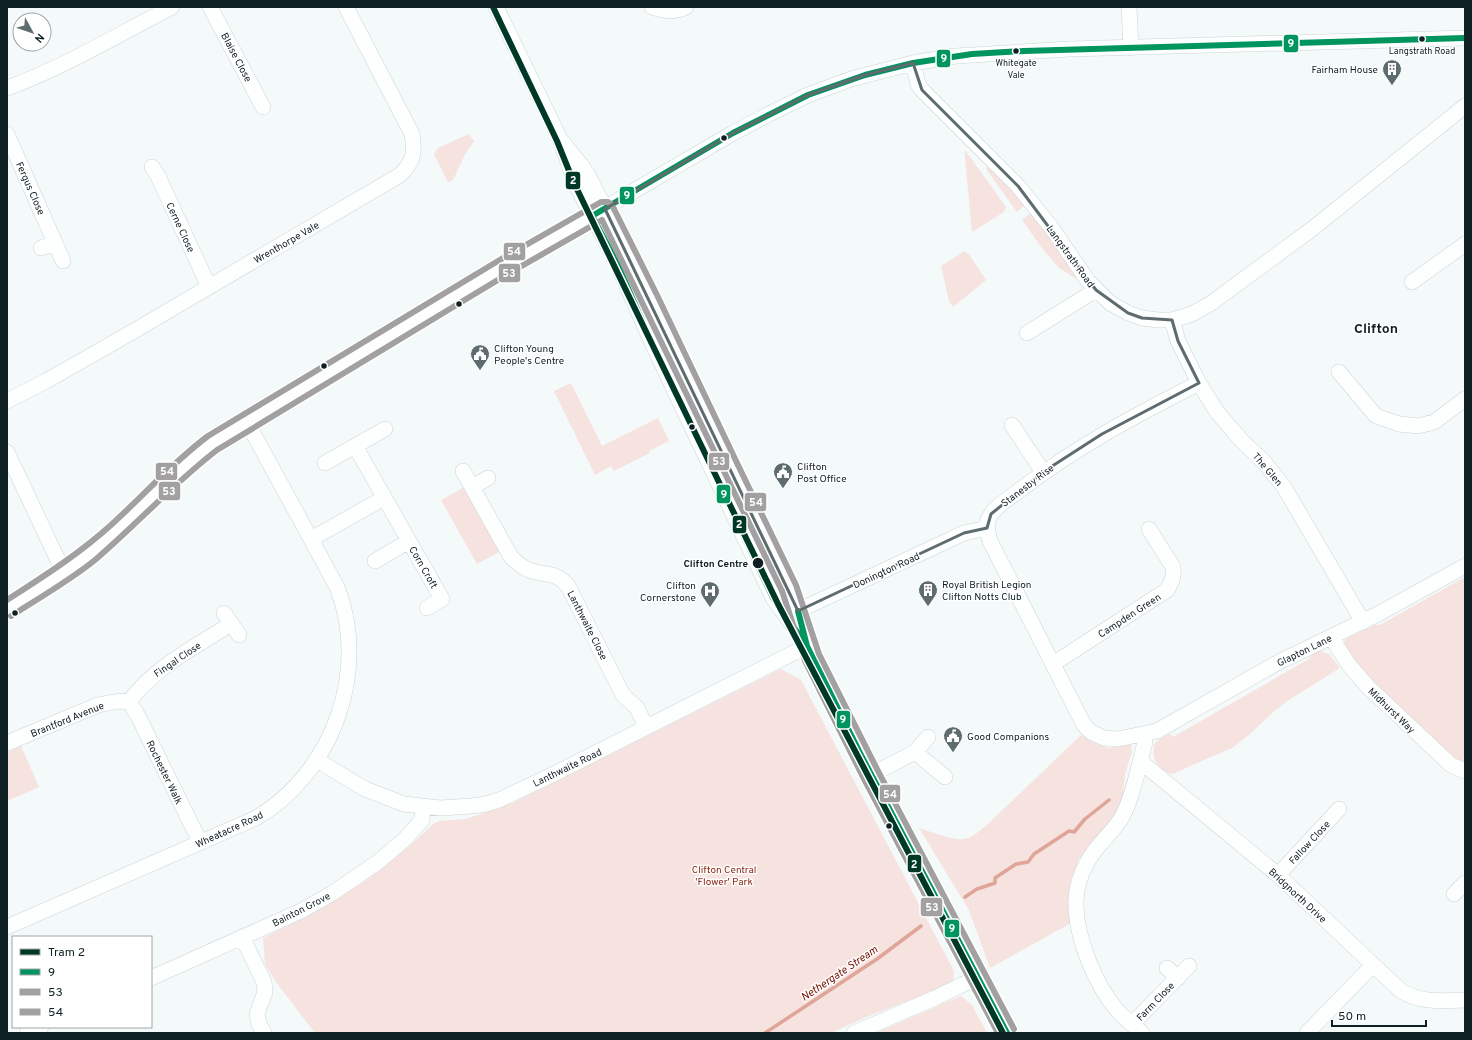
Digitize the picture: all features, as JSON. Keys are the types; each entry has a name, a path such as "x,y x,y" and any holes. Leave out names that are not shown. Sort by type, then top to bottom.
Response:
{"street":[{"path":"7,88 60,65 172,7"},
{"name":"Blaise Close","path":"210,7 263,107"},
{"name":"Wrenthorpe Vale","path":"7,401 48,380 209,287 400,175 409,166 413,156 414,146 412,134 346,7"},
{"path":"496,7 560,139 581,165 616,261 652,343 773,598 792,614 871,775 1007,1033"},
{"path":"652,7 664,11 683,9 686,7"},
{"path":"1129,7 1131,48"},
{"path":"7,609 64,573 117,530 184,465 212,443 502,268 766,115 808,95 866,75 913,63 972,54 1465,38"},
{"name":"Langstrath Road","path":"913,63 918,84 922,90 1018,186 1051,227 1096,290 1110,303 1128,313 1142,318 1158,320 1172,320 1192,314 1210,304 1312,228 1465,106"},
{"name":"Fergus Close","path":"7,134 48,245 63,261"},
{"name":"Cerne Close","path":"152,167 158,176 209,287"},
{"path":"1412,282 1465,244"},
{"path":"1023,334 1096,290"},
{"name":"The Glen","path":"1172,320 1178,341 1199,383 1217,412 1242,441 1264,462 1284,487 1363,622"},
{"path":"1339,372 1376,416 1399,424 1418,426 1434,422 1465,399"},
{"name":"Stanesby Rise","path":"987,528 988,520 991,514 1001,504 1043,472 1102,434 1199,383"},
{"name":"Wheatacre Road","path":"7,927 266,813 293,790 305,776 317,760 332,731 339,714 346,682 349,650 347,617 343,602 337,587 247,422"},
{"path":"1010,423 1043,472"},
{"path":"325,463 385,429"},
{"name":"Corn Croft","path":"355,446 442,599 426,608"},
{"path":"7,452 64,573"},
{"name":"Lanthwaite Close","path":"463,471 511,557 523,567 530,570 558,576 568,586 623,695 637,708 646,727"},
{"path":"472,487 488,478"},
{"path":"311,539 384,498"},
{"path":"987,528 990,541 1084,724 1091,732 1104,738 1118,739 1143,734 1145,742 1128,803 1121,818 1099,844 1088,861 1079,880 1076,900 1077,919 1080,932 1098,982 1117,1010 1137,1028"},
{"name":"Donington Road","path":"792,614 964,533 987,528"},
{"name":"Campden Green","path":"1053,664 1167,590 1172,582 1173,567 1149,529"},
{"name":"Corn Croft","path":"375,561 409,541"},
{"name":"Glapton Lane","path":"1143,734 1165,727 1277,663 1363,622 1465,566"},
{"name":"Fingal Close","path":"129,702 138,689 156,672 231,624"},
{"name":"Midhurst Way","path":"1331,637 1350,665 1368,687 1451,765 1465,771"},
{"name":"Lanthwaite Road","path":"317,760 347,779 383,797 404,804 440,808 472,806 499,800 807,646"},
{"name":"Brantford Avenue","path":"7,743 98,705 119,701 129,702"},
{"name":"Rochester Walk","path":"129,702 137,714 200,842"},
{"path":"871,775 915,752 928,737"},
{"path":"915,752 945,777"},
{"name":"Bridgnorth Drive","path":"1140,761 1278,875 1401,991 1413,998 1426,1001 1465,1000"},
{"name":"Bainton Grove","path":"152,978 301,911 331,894 387,855 412,832 422,820 423,807"},
{"name":"Fallow Close","path":"1278,875 1339,809"},
{"path":"242,937 264,982 264,992 257,1014 258,1024 264,1033"},
{"path":"1308,1033 1373,965"},
{"name":"Farm Close","path":"1137,1028 1172,972 1189,966"},
{"path":"854,1033 935,998 978,977"},
{"path":"27,1033 39,1028"}],"highlighted area":[{"path":"913,63 922,90 1018,186 1096,290 1128,313 1142,318 1172,320 1178,341 1199,383 1102,434 1043,472 991,514 987,528 964,533 798,611 605,209 733,133 808,95 865,75"}],"green space":[{"path":"469,134 474,141 465,154 453,180 448,182 434,154 438,148"},
{"path":"965,150 1006,207 1004,212 972,232 965,158"},
{"path":"988,164 1025,205 1017,212 986,169"},
{"path":"1032,212 1080,281 1059,268 1042,248 1022,220"},
{"path":"965,251 967,254 968,253 986,280 953,307 949,301 941,266"},
{"path":"571,383 602,446 658,418 669,441 649,451 650,453 614,471 611,466 595,475 554,391"},
{"path":"465,487 501,551 477,564 441,500"},
{"path":"1465,577 1465,657 1463,659 1465,661 1465,763 1453,757 1396,704 1356,663 1344,642 1347,638 1375,625 1380,625"},
{"path":"1321,650 1322,652 1329,654 1340,668 1287,701 1232,748 1173,774 1164,771 1155,761 1154,744 1161,738 1170,734 1173,737 1309,659 1312,654"},
{"name":"Clifton Central 'Flower' Park","path":"781,669 801,680 954,971 953,983 869,1016 831,1033 315,1033 276,982 265,964 263,938 308,916 364,882 411,845 433,824 439,821 466,819 513,803"},
{"path":"1081,735 1092,742 1108,748 1131,744 1132,752 1125,774 1122,805 1114,818 1079,859 1072,879 1071,923 990,968 969,910 919,828 954,839 971,837 988,824"},
{"path":"21,746 39,787 7,801 7,752"},
{"path":"961,996 972,1005 987,1033 876,1033"}],"waterway":[{"name":"Nethergate Stream","path":"965,897 977,889 995,883 995,878 1016,864 1028,862 1034,854 1069,831 1074,832 1085,819 1109,800"},
{"name":"Nethergate Stream","path":"765,1033 877,959 921,926"}],"tram line":[{"name":"2","path":"493,7 557,141 574,183 778,604 1003,1033"}],"transit line":[{"name":"9","path":"807,646 773,598 652,343 616,261 592,216 733,133 808,95 865,75 913,63 972,54 1024,51 1465,38"},
{"name":"54","path":"7,600 61,564 99,536 170,468 208,436 498,261 601,202 608,202 612,205 657,295 796,585 819,654 878,771 1014,1029"},
{"name":"53","path":"11,616 95,560 185,476 217,450 506,275 602,220 782,591 805,661 864,779 998,1033"},
{"name":"9","path":"798,611 807,646 862,757 1007,1033"}],"place":[{"name":"Langstrath Road","path":"1422,39"},
{"name":"Whitegate Vale","path":"1016,51"},
{"name":"Fairham House","path":"1392,86"},
{"name":"Clifton Young People's Centre","path":"480,371"},
{"name":"Clifton Post Office","path":"783,489"},
{"name":"Clifton Centre","path":"758,563"},
{"name":"Royal British Legion Clifton Notts Club","path":"928,607"},
{"name":"Clifton Cornerstone","path":"710,608"},
{"name":"Good Companions","path":"953,753"}],"district":[{"name":"Clifton","path":"1376,328"}]}
